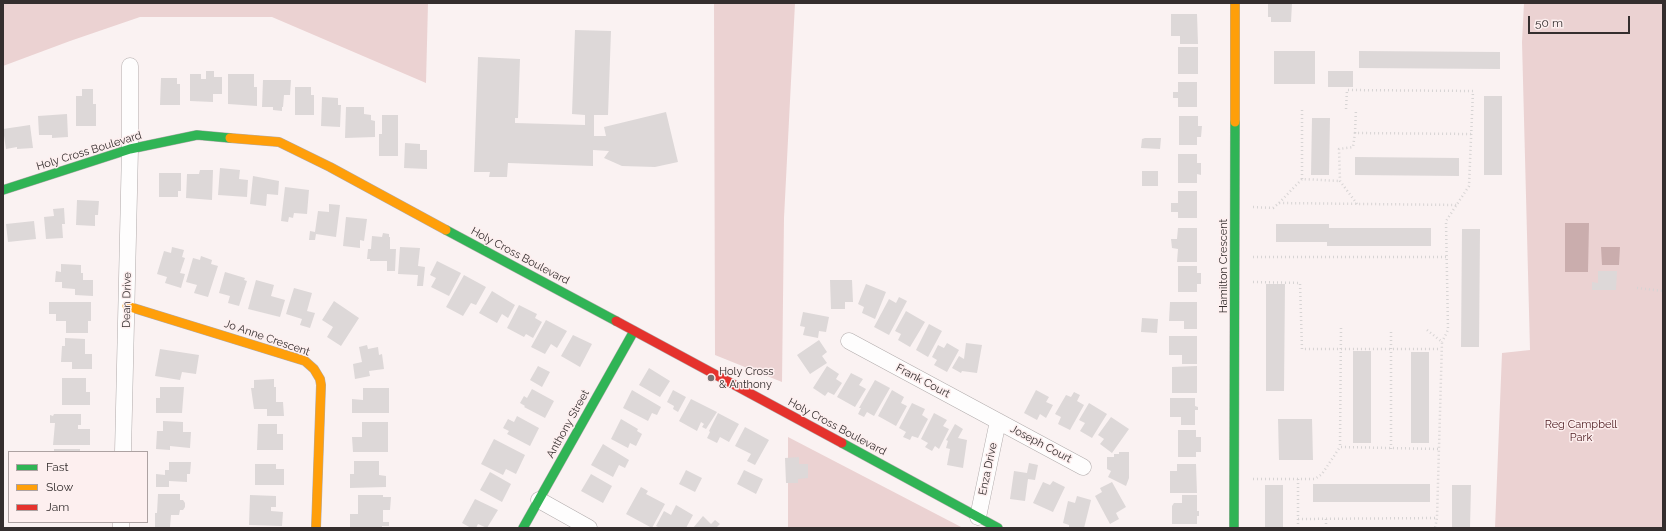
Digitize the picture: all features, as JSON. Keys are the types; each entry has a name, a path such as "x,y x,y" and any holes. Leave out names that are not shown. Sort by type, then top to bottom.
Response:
{"street":[{"name":"Hamilton Crescent","path":"1234,528 1236,282 1235,3"},
{"name":"Dean Drive","path":"123,451 130,148 130,66"},
{"name":"Holy Cross Boulevard","path":"3,190 130,148 197,135 279,142 330,167 998,528"},
{"name":"Jo Anne Crescent","path":"127,306 304,361 314,368 321,385 316,528"},
{"name":"Anthony Street","path":"523,528 634,331"},
{"name":"Frank Court","path":"848,341 998,421"},
{"name":"Enza Drive","path":"978,517 998,421"},
{"name":"Joseph Court","path":"998,421 1083,467"},
{"path":"539,500 589,528"}],"path":[{"path":"1346,109 1347,90 1474,90 1469,186 1446,221 1448,330 1442,342 1441,349 1437,518 1435,528"},
{"path":"1253,207 1273,208 1302,179 1302,109"},
{"path":"1356,109 1353,147 1339,149 1340,181 1357,204"},
{"path":"1355,133 1472,134"},
{"path":"1302,179 1340,181"},
{"path":"1279,203 1457,205"},
{"path":"1253,256 1447,257"},
{"path":"1252,282 1300,283 1302,349 1441,349"},
{"path":"1637,288 1663,291"},
{"path":"1252,479 1315,479 1322,474 1340,447 1341,328"},
{"path":"1390,449 1391,329"},
{"path":"1427,330 1442,342"},
{"path":"1340,447 1438,449"},
{"path":"1298,479 1298,528"},
{"path":"1326,518 1326,528"},
{"path":"1298,519 1437,518"}],"green space":[{"path":"3,3 428,3 426,83 272,17 140,17 3,66"},
{"path":"714,3 795,3 784,218 782,382 715,355"},
{"name":"Reg Campbell Park","path":"1524,3 1663,3 1663,528 1495,528 1502,353 1530,350 1522,42"},
{"path":"788,437 963,528 788,528"}],"shaded area":[{"path":"1565,223 1589,223 1588,272 1565,272"},
{"path":"1601,247 1620,247 1619,265 1602,265"}],"building":[{"path":"1268,3 1292,3 1291,22 1271,22 1271,17 1268,17"},
{"path":"1171,14 1197,14 1198,44 1180,44 1180,36 1171,36"},
{"path":"575,30 611,31 608,115 594,115 594,136 606,136 604,127 666,112 678,162 655,167 622,166 604,158 609,151 593,150 593,166 508,163 507,177 489,177 490,172 474,172 478,57 520,59 518,118 515,118 515,123 585,125 585,115 572,114"},
{"path":"1178,47 1198,47 1198,74 1178,74"},
{"path":"1274,51 1315,51 1315,84 1274,84"},
{"path":"1359,51 1500,52 1500,69 1359,68"},
{"path":"206,71 214,71 214,77 222,77 222,94 213,94 213,102 190,101 190,74 201,74 201,79 206,79"},
{"path":"1328,71 1353,71 1353,87 1328,87"},
{"path":"228,74 254,74 254,87 257,87 257,106 228,104"},
{"path":"161,78 177,78 177,84 180,84 180,105 160,105"},
{"path":"263,80 291,80 290,95 284,95 282,111 273,110 273,107 262,107"},
{"path":"1178,82 1197,82 1197,107 1178,107 1178,98 1173,98 1173,92 1178,92"},
{"path":"295,87 311,87 311,95 314,95 314,115 295,115"},
{"path":"82,89 93,89 93,104 96,104 96,126 76,126 76,96 82,96"},
{"path":"1484,96 1502,96 1502,175 1484,175"},
{"path":"322,97 338,98 338,105 341,105 340,127 321,126"},
{"path":"346,107 364,107 364,114 371,115 371,120 375,121 375,137 345,138"},
{"path":"67,114 68,137 52,138 52,135 39,135 38,116"},
{"path":"382,115 398,115 398,156 379,156 379,134 382,134"},
{"path":"1179,116 1198,116 1198,126 1202,126 1201,137 1197,137 1197,145 1179,145"},
{"path":"1312,118 1330,118 1329,175 1311,175"},
{"path":"30,125 33,148 17,149 17,147 6,149 3,129"},
{"path":"1161,138 1160,149 1141,148 1142,139"},
{"path":"405,143 420,144 420,150 427,150 427,169 404,168"},
{"path":"1178,154 1197,154 1197,163 1201,163 1201,175 1197,174 1197,183 1178,183"},
{"path":"1355,157 1459,158 1459,176 1355,175"},
{"path":"220,168 240,170 239,179 248,180 247,197 218,195"},
{"path":"200,170 213,170 212,200 186,198 187,174 199,174"},
{"path":"1142,171 1158,171 1158,186 1142,186"},
{"path":"159,173 181,173 181,191 178,191 178,197 159,197"},
{"path":"253,176 279,181 278,195 267,194 266,206 250,204"},
{"path":"285,187 309,190 307,214 294,213 293,218 289,217 288,222 281,221"},
{"path":"1178,191 1197,191 1197,218 1178,218 1178,212 1171,212 1171,203 1178,203"},
{"path":"77,200 99,201 98,215 95,215 95,226 76,225"},
{"path":"329,204 340,205 336,237 316,234 315,240 309,240 310,231 315,232 318,211 329,212"},
{"path":"64,208 65,224 62,224 63,238 46,239 44,217 54,216 53,209"},
{"path":"346,217 367,219 364,241 360,240 360,248 343,246"},
{"path":"34,221 36,239 8,242 6,224"},
{"path":"1276,224 1329,224 1329,228 1431,228 1431,246 1327,246 1327,242 1276,242"},
{"path":"1178,228 1197,228 1197,262 1177,262 1178,249 1172,248 1171,239 1177,239"},
{"path":"1462,229 1480,229 1479,347 1461,347"},
{"path":"383,233 389,234 390,249 396,249 395,271 387,271 387,261 370,261 370,259 367,259 368,249 371,249 372,236 382,237"},
{"path":"172,247 184,250 182,257 185,258 180,273 185,274 181,288 165,283 167,277 157,274 164,251 171,253"},
{"path":"400,247 420,248 418,266 425,267 423,286 417,286 418,275 398,274"},
{"path":"201,256 212,260 211,264 218,266 208,297 194,293 197,285 186,282 193,258 200,260"},
{"path":"437,261 461,273 449,296 431,287 436,278 430,275"},
{"path":"61,264 81,265 83,280 93,280 93,296 75,295 75,289 62,288 62,282 55,282 56,271 61,272"},
{"path":"1178,266 1197,266 1197,273 1201,273 1201,284 1197,284 1197,292 1178,292"},
{"path":"1598,271 1617,271 1616,290 1592,290 1592,282 1598,283"},
{"path":"225,272 245,278 244,280 247,281 239,306 228,303 230,296 219,293"},
{"path":"464,275 486,287 476,305 471,303 463,316 446,307"},
{"path":"256,280 274,285 271,296 285,300 280,317 248,309"},
{"path":"830,280 852,280 853,302 845,302 845,309 831,309"},
{"path":"866,284 886,292 875,319 862,313 864,307 858,304"},
{"path":"1266,284 1285,284 1284,391 1266,391"},
{"path":"294,288 312,293 307,311 315,313 310,328 300,325 302,319 286,314"},
{"path":"492,291 515,305 508,318 502,314 497,323 479,313"},
{"path":"899,297 907,301 889,335 874,327 889,299 896,303"},
{"path":"334,301 359,318 341,346 327,337 333,327 322,320"},
{"path":"49,302 91,302 91,321 88,321 88,333 66,333 66,321 56,321 56,314 49,314"},
{"path":"1170,302 1197,302 1197,329 1184,329 1184,321 1169,321"},
{"path":"519,305 537,314 535,318 542,322 533,338 526,334 524,337 507,328"},
{"path":"906,311 925,322 910,347 898,340 901,334 895,331"},
{"path":"803,312 829,317 826,332 819,331 818,338 803,335 805,327 800,326"},
{"path":"1142,318 1158,319 1157,333 1141,332"},
{"path":"546,320 567,331 557,348 551,344 545,354 531,347"},
{"path":"929,324 942,331 928,357 916,350"},
{"path":"573,335 592,344 580,367 561,356"},
{"path":"1169,336 1197,336 1197,364 1182,364 1182,355 1169,355"},
{"path":"65,338 85,339 85,354 92,354 92,369 72,369 72,362 61,362 62,346 65,346"},
{"path":"819,340 827,352 822,356 827,363 810,374 797,355"},
{"path":"947,343 959,350 947,372 934,365 937,360 932,357 938,345 944,348"},
{"path":"966,343 982,345 977,373 962,371 961,373 952,368 959,356 964,359"},
{"path":"367,345 368,349 378,347 379,355 382,354 384,369 369,371 370,376 355,379 353,364 362,362 359,347"},
{"path":"160,349 199,355 196,374 182,372 180,380 155,376"},
{"path":"1353,351 1371,351 1371,443 1353,443"},
{"path":"1411,352 1429,352 1429,443 1411,443"},
{"path":"538,366 550,372 542,387 530,380"},
{"path":"827,366 839,374 836,379 842,383 834,395 828,392 825,396 813,388"},
{"path":"1197,366 1197,393 1172,393 1172,367"},
{"path":"649,368 670,381 660,397 639,385"},
{"path":"851,373 863,379 859,385 866,389 855,407 837,397"},
{"path":"62,378 86,378 86,392 90,392 90,405 62,405"},
{"path":"274,379 274,387 276,387 276,402 283,402 284,416 267,416 267,409 254,409 251,388 254,388 254,380"},
{"path":"875,380 890,388 874,416 867,412 864,417 858,414 861,408 859,408"},
{"path":"160,387 184,387 182,413 156,413 156,398 160,398"},
{"path":"363,388 389,388 389,413 352,413 352,399 363,400"},
{"path":"532,389 554,401 545,418 524,407 525,406 520,403 524,396 527,398"},
{"path":"632,390 661,407 657,415 652,413 648,421 623,408"},
{"path":"673,390 686,397 678,412 673,409 674,406 667,402"},
{"path":"892,390 904,397 901,403 907,406 896,426 878,416"},
{"path":"1036,390 1049,397 1046,402 1053,405 1046,418 1040,414 1037,420 1024,413"},
{"path":"1074,392 1080,395 1077,401 1084,405 1070,430 1058,424 1061,417 1055,414 1066,395 1071,397"},
{"path":"1170,398 1195,398 1195,406 1198,407 1198,410 1195,410 1195,425 1181,425 1181,417 1170,417"},
{"path":"691,399 717,412 706,429 702,427 704,424 701,422 697,431 679,421"},
{"path":"912,403 925,409 922,415 928,419 918,438 912,436 910,440 903,437 906,432 899,428"},
{"path":"1089,403 1107,414 1092,438 1080,431 1085,423 1079,420"},
{"path":"718,413 739,424 729,442 720,437 717,443 707,438"},
{"path":"934,413 947,420 943,426 949,429 939,449 935,446 932,451 925,447 928,443 921,439"},
{"path":"54,414 81,414 81,425 78,425 78,429 90,429 90,445 53,445 55,423 50,423 50,415 53,416"},
{"path":"517,416 539,428 530,446 507,434 509,431 503,428 508,419 514,422"},
{"path":"1111,417 1129,429 1112,453 1100,444 1104,439 1098,435"},
{"path":"621,419 638,429 637,431 642,434 636,446 630,443 628,448 611,439"},
{"path":"1278,419 1312,419 1313,460 1279,460"},
{"path":"163,421 183,422 183,432 191,432 190,448 170,446 170,450 156,449 157,431 163,431"},
{"path":"362,422 388,422 388,452 353,452 352,437 362,437"},
{"path":"258,424 277,424 277,434 283,434 283,450 257,450"},
{"path":"955,424 963,429 958,438 967,440 963,468 947,465 950,449 946,448 948,441 946,440"},
{"path":"745,427 769,440 755,465 747,461 751,454 735,446"},
{"path":"1178,430 1196,430 1196,437 1201,437 1201,452 1196,452 1196,457 1178,457"},
{"path":"494,439 525,455 516,474 506,469 503,475 481,464"},
{"path":"603,444 629,460 625,468 619,465 613,477 591,465"},
{"path":"54,449 80,449 80,451 54,451"},
{"path":"1119,452 1129,452 1129,478 1126,486 1108,477 1111,471 1107,469 1107,457 1114,457 1114,454 1119,454"},
{"path":"799,457 799,464 808,464 808,478 798,479 798,483 786,483 785,458"},
{"path":"354,461 379,461 379,475 386,476 386,487 350,488 350,474 354,474"},
{"path":"169,462 191,462 190,474 187,474 187,482 169,481 169,487 156,487 156,474 165,475 165,470 169,470"},
{"path":"1029,463 1038,465 1035,480 1028,479 1025,501 1010,499 1014,471 1027,473"},
{"path":"255,464 276,464 276,469 284,469 284,485 255,485"},
{"path":"1177,464 1196,464 1197,493 1170,493 1170,471 1177,471"},
{"path":"686,470 702,478 695,492 679,484"},
{"path":"744,470 763,479 756,494 737,484"},
{"path":"490,472 511,484 502,502 480,490"},
{"path":"591,474 612,486 603,503 581,491"},
{"path":"1053,481 1065,487 1053,512 1033,503 1043,482 1050,485"},
{"path":"1112,482 1126,507 1116,513 1119,519 1110,524 1095,496 1102,492 1100,488"},
{"path":"1313,484 1430,484 1430,502 1313,502"},
{"path":"1265,485 1283,485 1283,528 1265,528"},
{"path":"1452,485 1471,485 1470,528 1452,528"},
{"path":"641,487 648,491 646,494 665,504 652,528 626,514"},
{"path":"158,494 180,494 180,500 183,500 185,503 185,507 183,510 180,510 179,515 171,515 170,527 155,527 155,513 157,513"},
{"path":"250,495 276,496 276,507 271,507 271,511 283,512 282,526 249,525"},
{"path":"358,495 383,495 383,497 391,497 390,510 383,510 383,522 389,522 389,526 382,526 382,528 350,528 350,514 358,514"},
{"path":"1182,495 1197,495 1197,511 1199,511 1199,516 1197,516 1197,524 1172,524 1172,506 1174,503 1182,503"},
{"path":"1077,496 1091,500 1084,528 1069,528 1069,525 1063,523 1068,501 1075,503"},
{"path":"475,499 498,510 487,528 478,524 476,528 471,528 462,523"},
{"path":"676,505 693,515 686,528 660,528 656,526 664,511 671,515"},
{"path":"703,516 711,524 715,520 720,524 716,528 693,528"}],"traffic: fast":[{"path":"1234,528 1235,122"},
{"path":"3,190 130,149 197,135 230,138"},
{"path":"446,230 616,321"},
{"path":"523,528 634,331"},
{"path":"842,443 998,528"}],"traffic: slow":[{"path":"1235,3 1235,122"},
{"path":"230,138 279,142 330,167 446,230"},
{"path":"127,306 305,361 314,369 320,379 321,385 316,528"}],"traffic: jam":[{"path":"616,321 842,443"}],"place":[{"name":"Holy Cross & Anthony","path":"711,378"}]}
